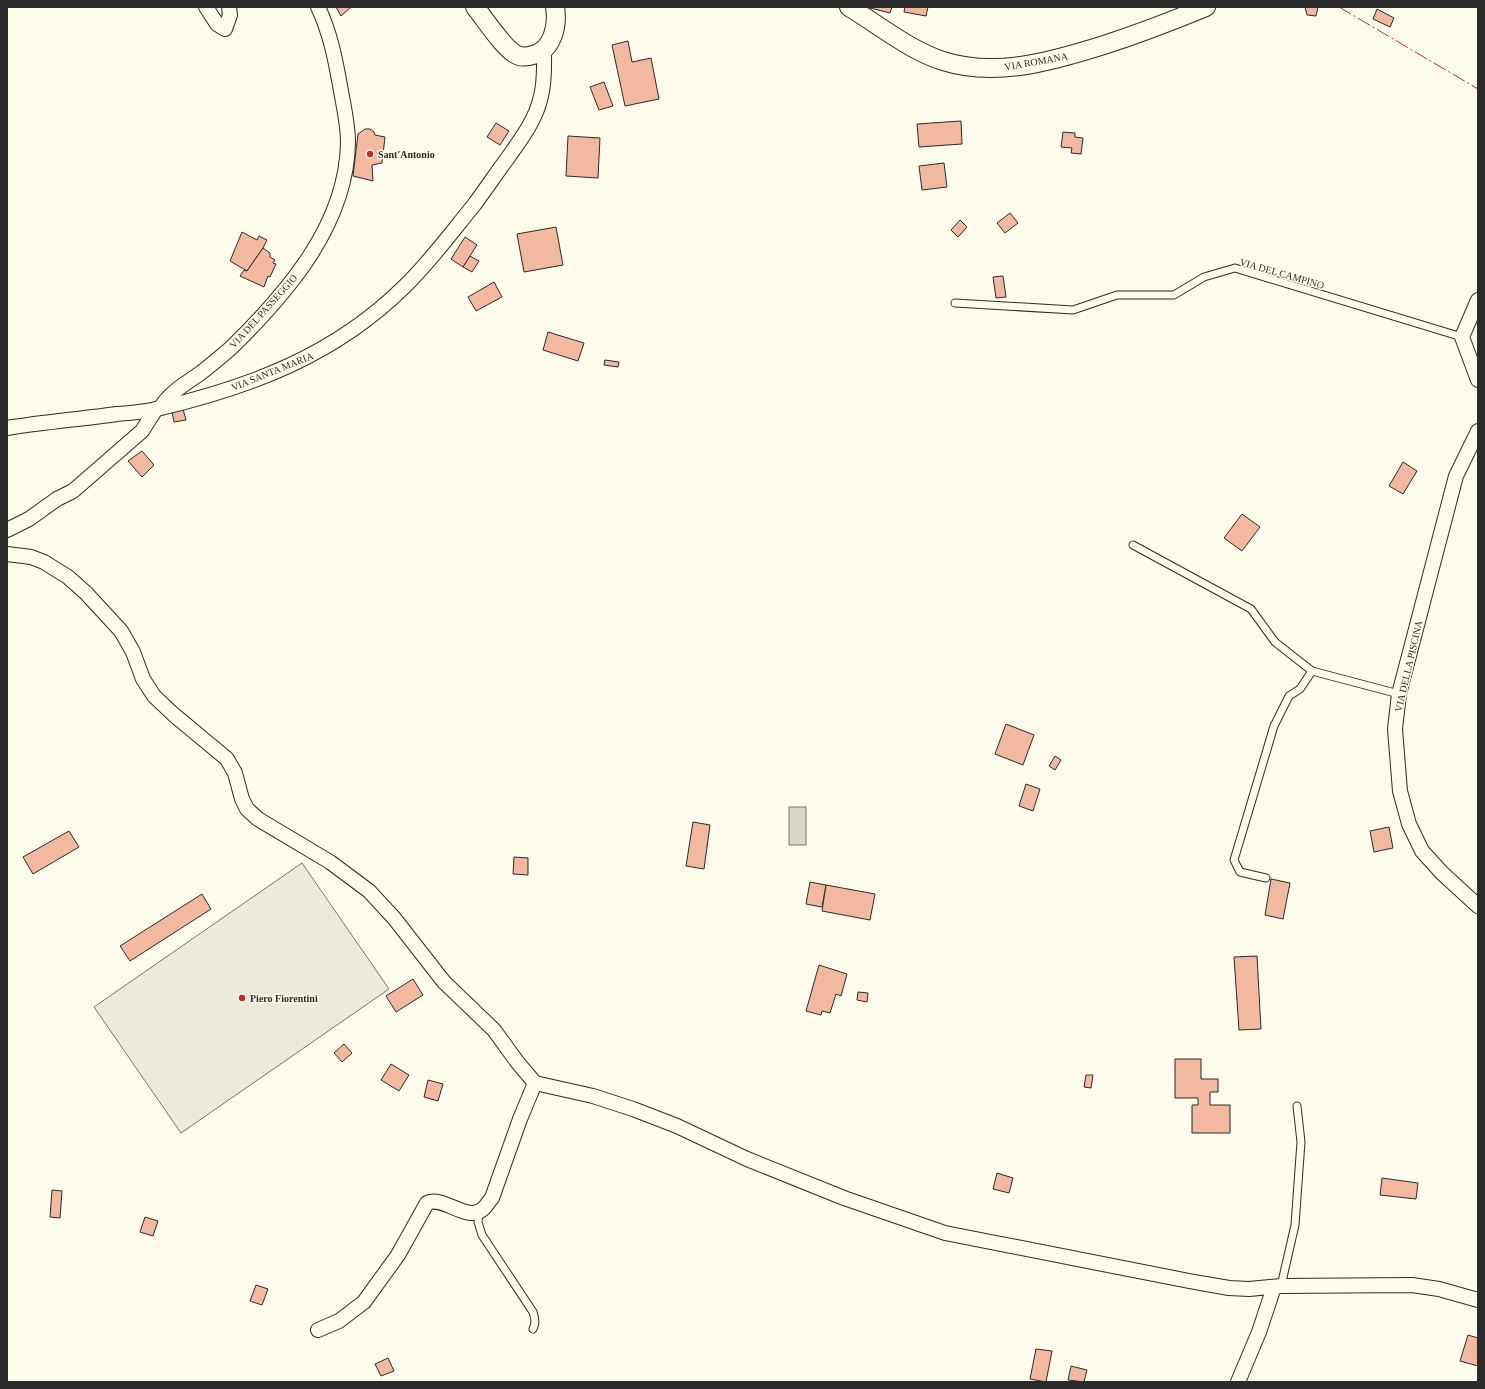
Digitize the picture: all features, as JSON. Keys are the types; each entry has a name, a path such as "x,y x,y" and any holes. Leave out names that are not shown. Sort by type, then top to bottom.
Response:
{"street":[{"path":"206,7 217,24 225,29 230,15 229,7"},
{"name":"VIA DEL PASSEGGIO","path":"7,530 29,519 56,499 84,482 142,431 169,396 202,372 232,347 285,289 319,242 334,208 342,180 346,160 347,126 331,40 318,7"},
{"path":"475,7 505,46 520,56 530,56 544,50 551,40 555,29 555,7"},
{"name":"VIA ROMANA","path":"849,7 909,45 934,57 960,66 991,68 1025,65 1071,55 1155,27 1206,7"},
{"name":"VIA SANTA MARIA","path":"7,428 159,408 183,403 278,371 333,344 363,323 382,308 419,271 479,198 528,128 538,109 542,90 544,78 544,50"},
{"path":"1478,300 1462,337 1478,380"},
{"name":"VIA DELLA PISCINA","path":"1478,431 1456,476 1399,694 1395,729 1400,791 1409,824 1422,851 1442,873 1478,906"},
{"path":"7,554 31,557 44,562 68,577 86,593 121,631 133,652 143,679 154,696 173,714 227,759 235,773 242,799 247,810 258,819 330,862 369,891 394,918 444,982 494,1030 535,1083 593,1096 632,1109 677,1126 747,1159 820,1188 940,1231 1202,1284 1244,1289 1412,1285 1439,1289 1478,1300"},
{"path":"318,1330 339,1321 364,1302 398,1255 427,1203 432,1201 439,1202 472,1213 479,1212 485,1208 492,1198 520,1119 535,1083"},
{"path":"1238,1382 1278,1287"}],"lane":[{"name":"VIA DEL CAMPINO","path":"955,303 1073,310 1117,295 1174,295 1204,277 1235,268 1462,337"},
{"path":"1134,545 1251,609 1275,642 1312,671 1399,694"},
{"path":"1266,878 1240,872 1234,860 1274,726 1289,696 1300,688 1312,671"},
{"path":"1278,1287 1296,1218 1302,1142 1297,1106"},
{"path":"479,1212 478,1222 482,1235 532,1312 535,1318 533,1329"}],"shaded area":[{"path":"789,807 806,807 806,845 789,845"},
{"name":"Piero Fiorentini","path":"302,863 389,989 181,1133 94,1007"}],"building":[{"path":"336,7 351,7 341,16"},
{"path":"866,7 892,7 890,13"},
{"path":"905,7 928,7 926,16 904,12"},
{"path":"1305,7 1318,7 1316,16 1307,15"},
{"path":"1377,9 1394,18 1390,27 1373,19"},
{"path":"628,41 632,62 651,58 659,99 625,106 612,45"},
{"path":"604,82 613,106 599,110 590,87"},
{"path":"961,121 962,144 919,147 917,124"},
{"path":"496,123 509,131 500,145 487,137"},
{"name":"Sant'Antonio","path":"365,129 370,129 375,135 385,137 382,163 372,165 373,181 353,176 358,134"},
{"path":"1063,132 1075,133 1075,137 1083,138 1081,154 1071,153 1072,148 1061,147"},
{"path":"568,136 600,138 598,178 566,176"},
{"path":"944,163 947,187 922,190 919,166"},
{"path":"1010,213 1018,223 1005,233 997,223"},
{"path":"960,220 967,227 958,237 951,230"},
{"path":"556,227 563,265 524,272 517,234"},
{"path":"242,232 257,240 259,236 267,240 247,271 230,261"},
{"path":"465,237 477,245 463,267 451,259"},
{"path":"263,248 270,253 270,257 275,260 273,263 276,264 270,277 268,276 264,287 240,276 244,270 247,271"},
{"path":"470,256 479,261 472,272 463,267"},
{"path":"1003,276 1006,297 996,298 993,277"},
{"path":"494,282 502,297 476,311 468,297"},
{"path":"548,332 584,343 578,361 543,350"},
{"path":"605,360 619,362 618,367 604,365"},
{"path":"183,409 186,420 174,422 172,412"},
{"path":"142,451 154,465 142,477 128,461"},
{"path":"1403,462 1417,471 1403,494 1389,486"},
{"path":"1242,514 1260,527 1242,551 1224,538"},
{"path":"1006,724 1034,735 1023,765 995,754"},
{"path":"1055,756 1061,760 1055,770 1049,766"},
{"path":"1026,784 1040,789 1033,811 1019,806"},
{"path":"693,822 710,825 704,869 686,866"},
{"path":"1389,827 1393,848 1374,852 1370,831"},
{"path":"69,831 79,847 33,874 23,857"},
{"path":"514,857 528,858 528,875 513,874"},
{"path":"1271,879 1290,883 1283,919 1265,915"},
{"path":"810,882 826,885 822,907 806,904"},
{"path":"826,885 875,894 870,920 822,911"},
{"path":"202,894 211,909 130,961 120,946"},
{"path":"1257,956 1261,1029 1239,1030 1234,957"},
{"path":"819,965 847,974 841,996 836,994 830,1013 822,1011 821,1015 806,1011"},
{"path":"413,979 423,995 396,1012 386,996"},
{"path":"858,992 868,993 867,1002 857,1000"},
{"path":"344,1044 352,1053 342,1062 334,1053"},
{"path":"1175,1059 1201,1059 1201,1079 1218,1079 1218,1092 1210,1092 1210,1105 1230,1105 1230,1133 1192,1133 1192,1105 1198,1105 1198,1098 1175,1098"},
{"path":"391,1064 409,1075 399,1091 381,1080"},
{"path":"1086,1075 1093,1075 1091,1088 1084,1087"},
{"path":"428,1080 443,1084 438,1101 424,1097"},
{"path":"997,1173 1013,1178 1009,1193 993,1189"},
{"path":"1382,1178 1418,1183 1416,1199 1380,1195"},
{"path":"52,1190 62,1191 60,1218 50,1217"},
{"path":"145,1217 158,1221 153,1236 140,1232"},
{"path":"256,1285 268,1289 262,1305 250,1301"},
{"path":"1468,1335 1478,1338 1478,1366 1460,1361"},
{"path":"1036,1349 1052,1351 1046,1382 1030,1379"},
{"path":"388,1358 394,1371 381,1376 375,1364"},
{"path":"1071,1366 1087,1370 1084,1382 1068,1380"}],"power":[{"path":"1339,7 1478,89"}],"place":[{"name":"Sant'Antonio","path":"370,154"},
{"name":"Piero Fiorentini","path":"242,998"}]}
